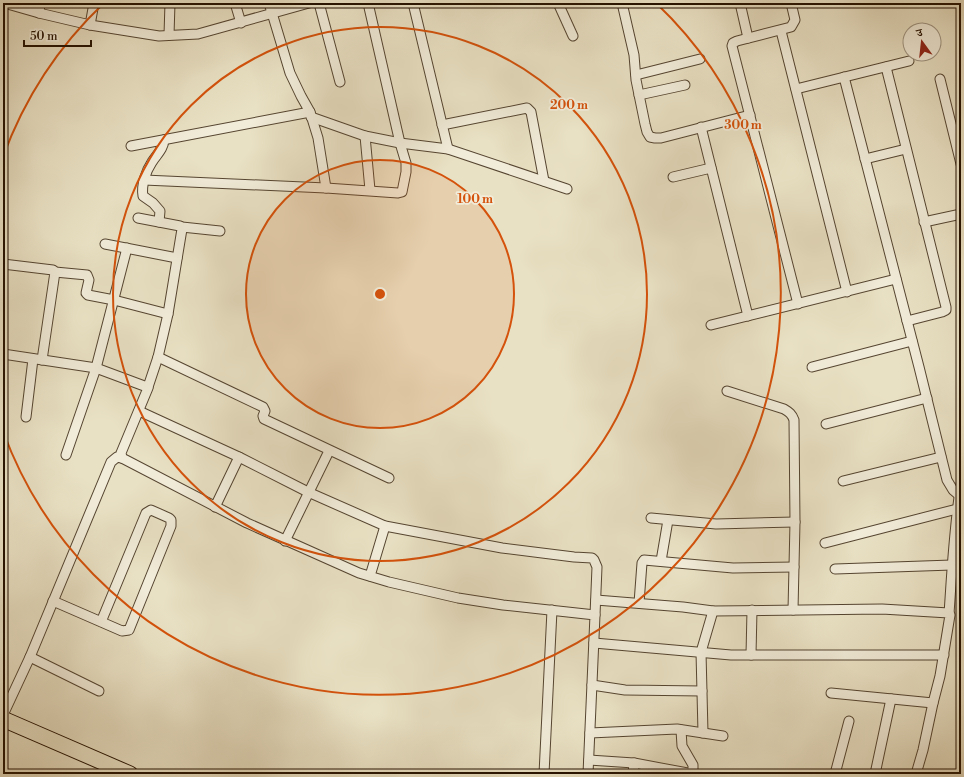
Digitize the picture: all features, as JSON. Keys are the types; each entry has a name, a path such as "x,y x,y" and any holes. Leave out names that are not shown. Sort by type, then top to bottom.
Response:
{"highway":[{"path":"3,719 127,773"},
{"path":"3,730 104,774"}],"street":[{"path":"4,3 90,26 159,36 198,34 240,23 298,4 309,3"},
{"path":"38,13 40,3"},
{"path":"90,26 94,3"},
{"path":"169,35 170,3"},
{"path":"235,3 240,23"},
{"path":"269,3 290,73 310,114 318,138 326,188"},
{"path":"319,3 340,82"},
{"path":"144,180 370,190 398,194 404,191 406,163 400,143 368,3"},
{"path":"413,3 448,149"},
{"path":"558,3 574,36"},
{"path":"622,3 634,55 639,95 647,132 650,137 661,138 750,115"},
{"path":"740,3 748,38"},
{"path":"791,3 795,20 791,27 781,31 748,38 733,43 732,46 798,304"},
{"path":"781,31 847,292"},
{"path":"636,74 700,59"},
{"path":"796,89 904,62"},
{"path":"886,66 946,310 907,321"},
{"path":"844,77 907,321 946,480 953,490 959,495"},
{"path":"940,79 961,164"},
{"path":"639,95 685,85"},
{"path":"442,125 527,108 531,112 544,181"},
{"path":"131,146 310,114 365,136 400,143 448,149 567,189"},
{"path":"701,128 748,316"},
{"path":"365,136 370,190"},
{"path":"159,222 160,211 143,196 142,192 144,180 152,162 163,146 164,140"},
{"path":"865,159 906,149"},
{"path":"673,177 711,168"},
{"path":"924,222 961,214"},
{"path":"138,218 182,227 220,231"},
{"path":"122,458 121,453 139,411 158,357 168,314 182,227"},
{"path":"105,244 177,258"},
{"path":"66,455 96,368 127,248"},
{"path":"3,264 87,275 89,280 87,294 168,314"},
{"path":"26,417 55,272"},
{"path":"711,325 896,279"},
{"path":"812,367 912,341"},
{"path":"3,354 96,368 148,387"},
{"path":"158,357 263,407 265,411 263,416 264,419 328,451 389,478"},
{"path":"727,391 784,409 792,416 794,420 795,522 793,610"},
{"path":"826,424 926,398"},
{"path":"139,411 239,457 308,492 385,526 502,548 567,557 592,558 597,567 588,774"},
{"path":"285,541 328,451"},
{"path":"3,715 30,657 110,462 117,457 122,458 215,507 285,541 359,573 388,582 458,598 503,605 595,614"},
{"path":"215,507 239,457"},
{"path":"843,481 941,457"},
{"path":"916,774 923,750 944,655 949,614 957,510 961,484"},
{"path":"53,601 101,622 122,631 129,630 171,526 172,522 170,518 154,510 146,513 101,622"},
{"path":"825,542 957,510"},
{"path":"651,518 716,524 795,522"},
{"path":"661,561 668,520"},
{"path":"370,576 385,526"},
{"path":"639,603 643,561 646,560 733,568 794,566"},
{"path":"835,569 952,565"},
{"path":"596,600 713,611 882,609 947,612 949,614"},
{"path":"544,774 552,610"},
{"path":"751,655 752,610"},
{"path":"703,733 701,652 713,611"},
{"path":"594,643 751,655 944,655"},
{"path":"30,657 99,690"},
{"path":"592,685 625,690 702,692"},
{"path":"831,693 933,703"},
{"path":"875,774 891,699"},
{"path":"835,774 849,722"},
{"path":"590,733 682,730 723,736"},
{"path":"589,760 634,763 693,774 693,765 682,746 682,730"},
{"path":"633,774 634,763"}]}
